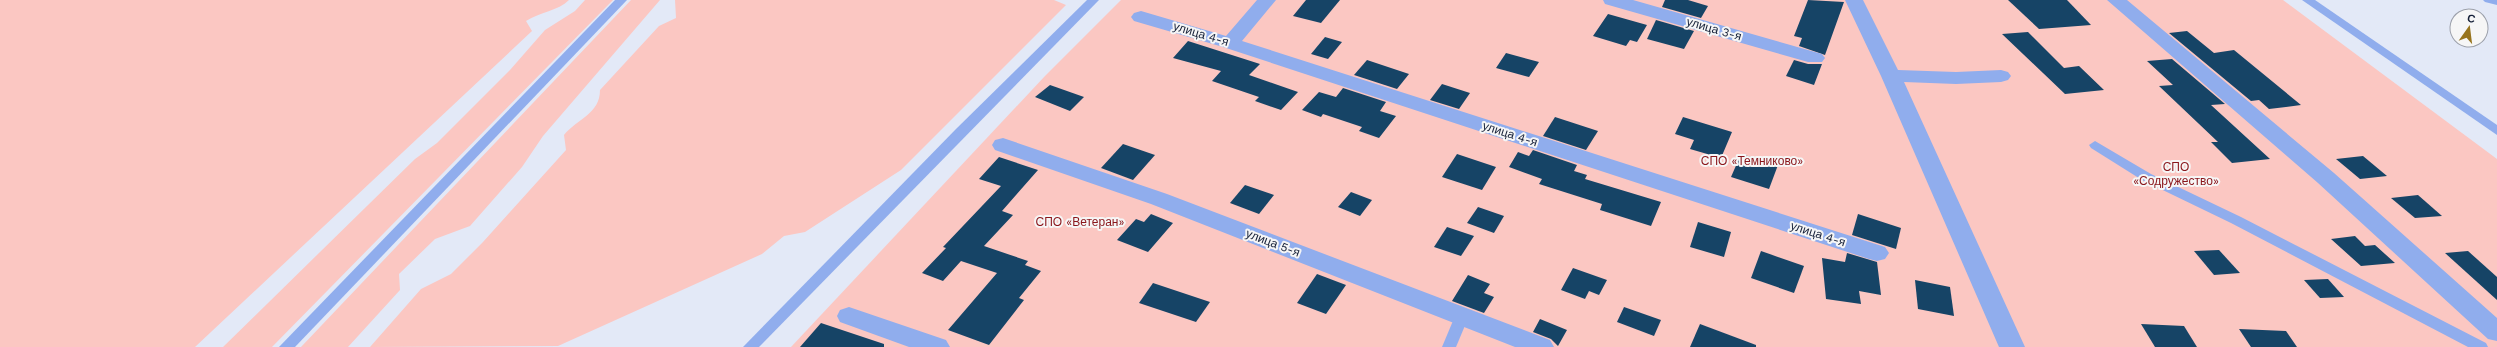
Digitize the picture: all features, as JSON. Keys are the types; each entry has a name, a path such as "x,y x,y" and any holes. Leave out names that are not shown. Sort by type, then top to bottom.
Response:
{"street":[{"path":"1230,43 1267,0"},
{"name":"улица 3-я","path":"1612,0 1815,58"},
{"path":"1854,0 1891,76 2012,347"},
{"path":"2116,0 2326,178 2497,332"},
{"name":"улица 4-я","path":"1141,17 1230,43 1877,253"},
{"path":"1891,76 1956,78 2000,76"},
{"name":"улица 5-я","path":"1003,145 1159,199 1541,347"},
{"path":"849,316 936,347"}],"lane":[{"path":"286,347 621,0"},
{"path":"750,347 960,132 1093,0"},
{"path":"2308,0 2497,131"},
{"path":"2489,0 2497,2"},
{"path":"2095,145 2121,164 2157,184 2217,211 2481,347"},
{"path":"1449,347 1462,316"}],"green space":[{"path":"0,0 569,0 560,7 537,15 526,21 532,31 195,347 0,347"},
{"path":"585,0 613,0 272,347 223,347 415,159 437,143 510,70 545,30 575,11"},
{"path":"631,0 660,0 543,136 522,167 470,226 435,239 399,274 400,290 348,347 301,347"},
{"path":"675,0 1054,0 1066,5 901,170 805,232 784,236 762,254 558,346 370,347 421,289 451,274 483,242 566,150 564,135 569,129 592,111 599,98 600,90 659,26 676,18"},
{"path":"1121,0 2283,0 2497,159 2497,347 791,347 1045,76"}],"building":[{"path":"1306,0 1340,0 1321,23 1293,16"},
{"path":"1665,0 1688,0 1708,6 1701,18 1662,7"},
{"path":"1808,0 1844,2 1825,55 1799,46 1802,38 1794,36"},
{"path":"2008,0 2067,0 2091,25 2039,29"},
{"path":"1608,14 1647,25 1637,42 1630,40 1626,46 1593,36"},
{"path":"1656,20 1694,31 1684,49 1647,39"},
{"path":"2187,31 2214,53 2234,50 2301,105 2269,109 2259,100 2251,101 2169,33"},
{"path":"2028,32 2064,68 2079,66 2104,90 2065,94 2002,34"},
{"path":"1325,37 1342,42 1328,59 1311,54"},
{"path":"1188,41 1260,64 1249,75 1298,92 1281,110 1255,101 1259,97 1212,81 1221,71 1173,58"},
{"path":"1506,53 1539,62 1529,77 1496,68"},
{"path":"2172,59 2225,104 2211,105 2270,159 2232,163 2211,142 2218,142 2159,86 2173,85 2147,61"},
{"path":"1367,60 1409,74 1397,89 1354,75"},
{"path":"1794,60 1808,64 1822,64 1814,85 1786,76"},
{"path":"1442,84 1470,93 1459,109 1430,100"},
{"path":"1050,85 1084,97 1070,111 1035,97"},
{"path":"1343,88 1386,102 1380,111 1396,116 1379,138 1359,131 1362,127 1323,114 1321,117 1302,110 1319,92 1336,97"},
{"path":"1555,117 1598,131 1586,150 1543,136"},
{"path":"1683,117 1732,132 1721,158 1690,149 1694,140 1675,134"},
{"path":"1123,144 1155,155 1133,180 1101,168"},
{"path":"1533,150 1577,165 1574,171 1587,175 1585,179 1661,202 1651,226 1600,210 1602,204 1539,184 1542,179 1509,167 1518,152 1529,156"},
{"path":"1457,154 1496,167 1482,190 1442,177"},
{"path":"1741,154 1778,165 1769,189 1731,177"},
{"path":"2363,156 2387,176 2360,179 2336,159"},
{"path":"999,157 1038,170 1002,211 1013,215 984,246 1028,261 1025,265 1041,271 1019,298 1024,300 989,345 948,330 997,273 961,261 943,281 922,273 946,248 943,247 1001,186 979,179"},
{"path":"1245,185 1274,195 1259,214 1230,203"},
{"path":"1351,192 1372,200 1360,216 1338,207"},
{"path":"2418,195 2442,216 2415,218 2391,198"},
{"path":"1478,207 1504,216 1494,233 1467,223"},
{"path":"1151,214 1173,223 1148,252 1117,240 1136,219 1144,222"},
{"path":"1858,214 1901,228 1896,249 1852,235"},
{"path":"1698,222 1731,232 1724,257 1690,247"},
{"path":"1447,227 1474,236 1461,256 1434,247"},
{"path":"2355,236 2365,246 2375,245 2395,263 2361,266 2331,239"},
{"path":"2219,250 2240,273 2214,275 2194,251"},
{"path":"1761,251 1804,266 1794,293 1751,278"},
{"path":"2468,251 2497,277 2497,300 2445,253"},
{"path":"1847,253 1877,262 1881,295 1859,291 1861,304 1826,299 1822,258 1845,262"},
{"path":"1573,268 1607,280 1599,295 1589,291 1585,299 1561,290"},
{"path":"1317,274 1346,285 1326,314 1297,303"},
{"path":"1468,275 1490,284 1484,293 1494,297 1484,313 1452,301"},
{"path":"2328,279 2344,297 2320,298 2304,280"},
{"path":"1915,280 1950,287 1954,316 1918,309"},
{"path":"1153,283 1210,302 1196,322 1139,303"},
{"path":"1624,307 1661,320 1654,336 1617,322"},
{"path":"1540,319 1567,330 1558,346 1551,339 1533,332"},
{"path":"821,323 884,344 884,347 800,347"},
{"path":"1700,324 1756,345 1756,347 1690,347"},
{"path":"2141,324 2184,326 2197,347 2155,347"},
{"path":"2239,329 2286,331 2297,347 2251,347"}],"park label":[{"name":"СПО «Темниково»","path":"1752,161"},
{"name":"СПО «Содружество»","path":"2176,174"},
{"name":"СПО «Ветеран»","path":"1080,222"}]}
